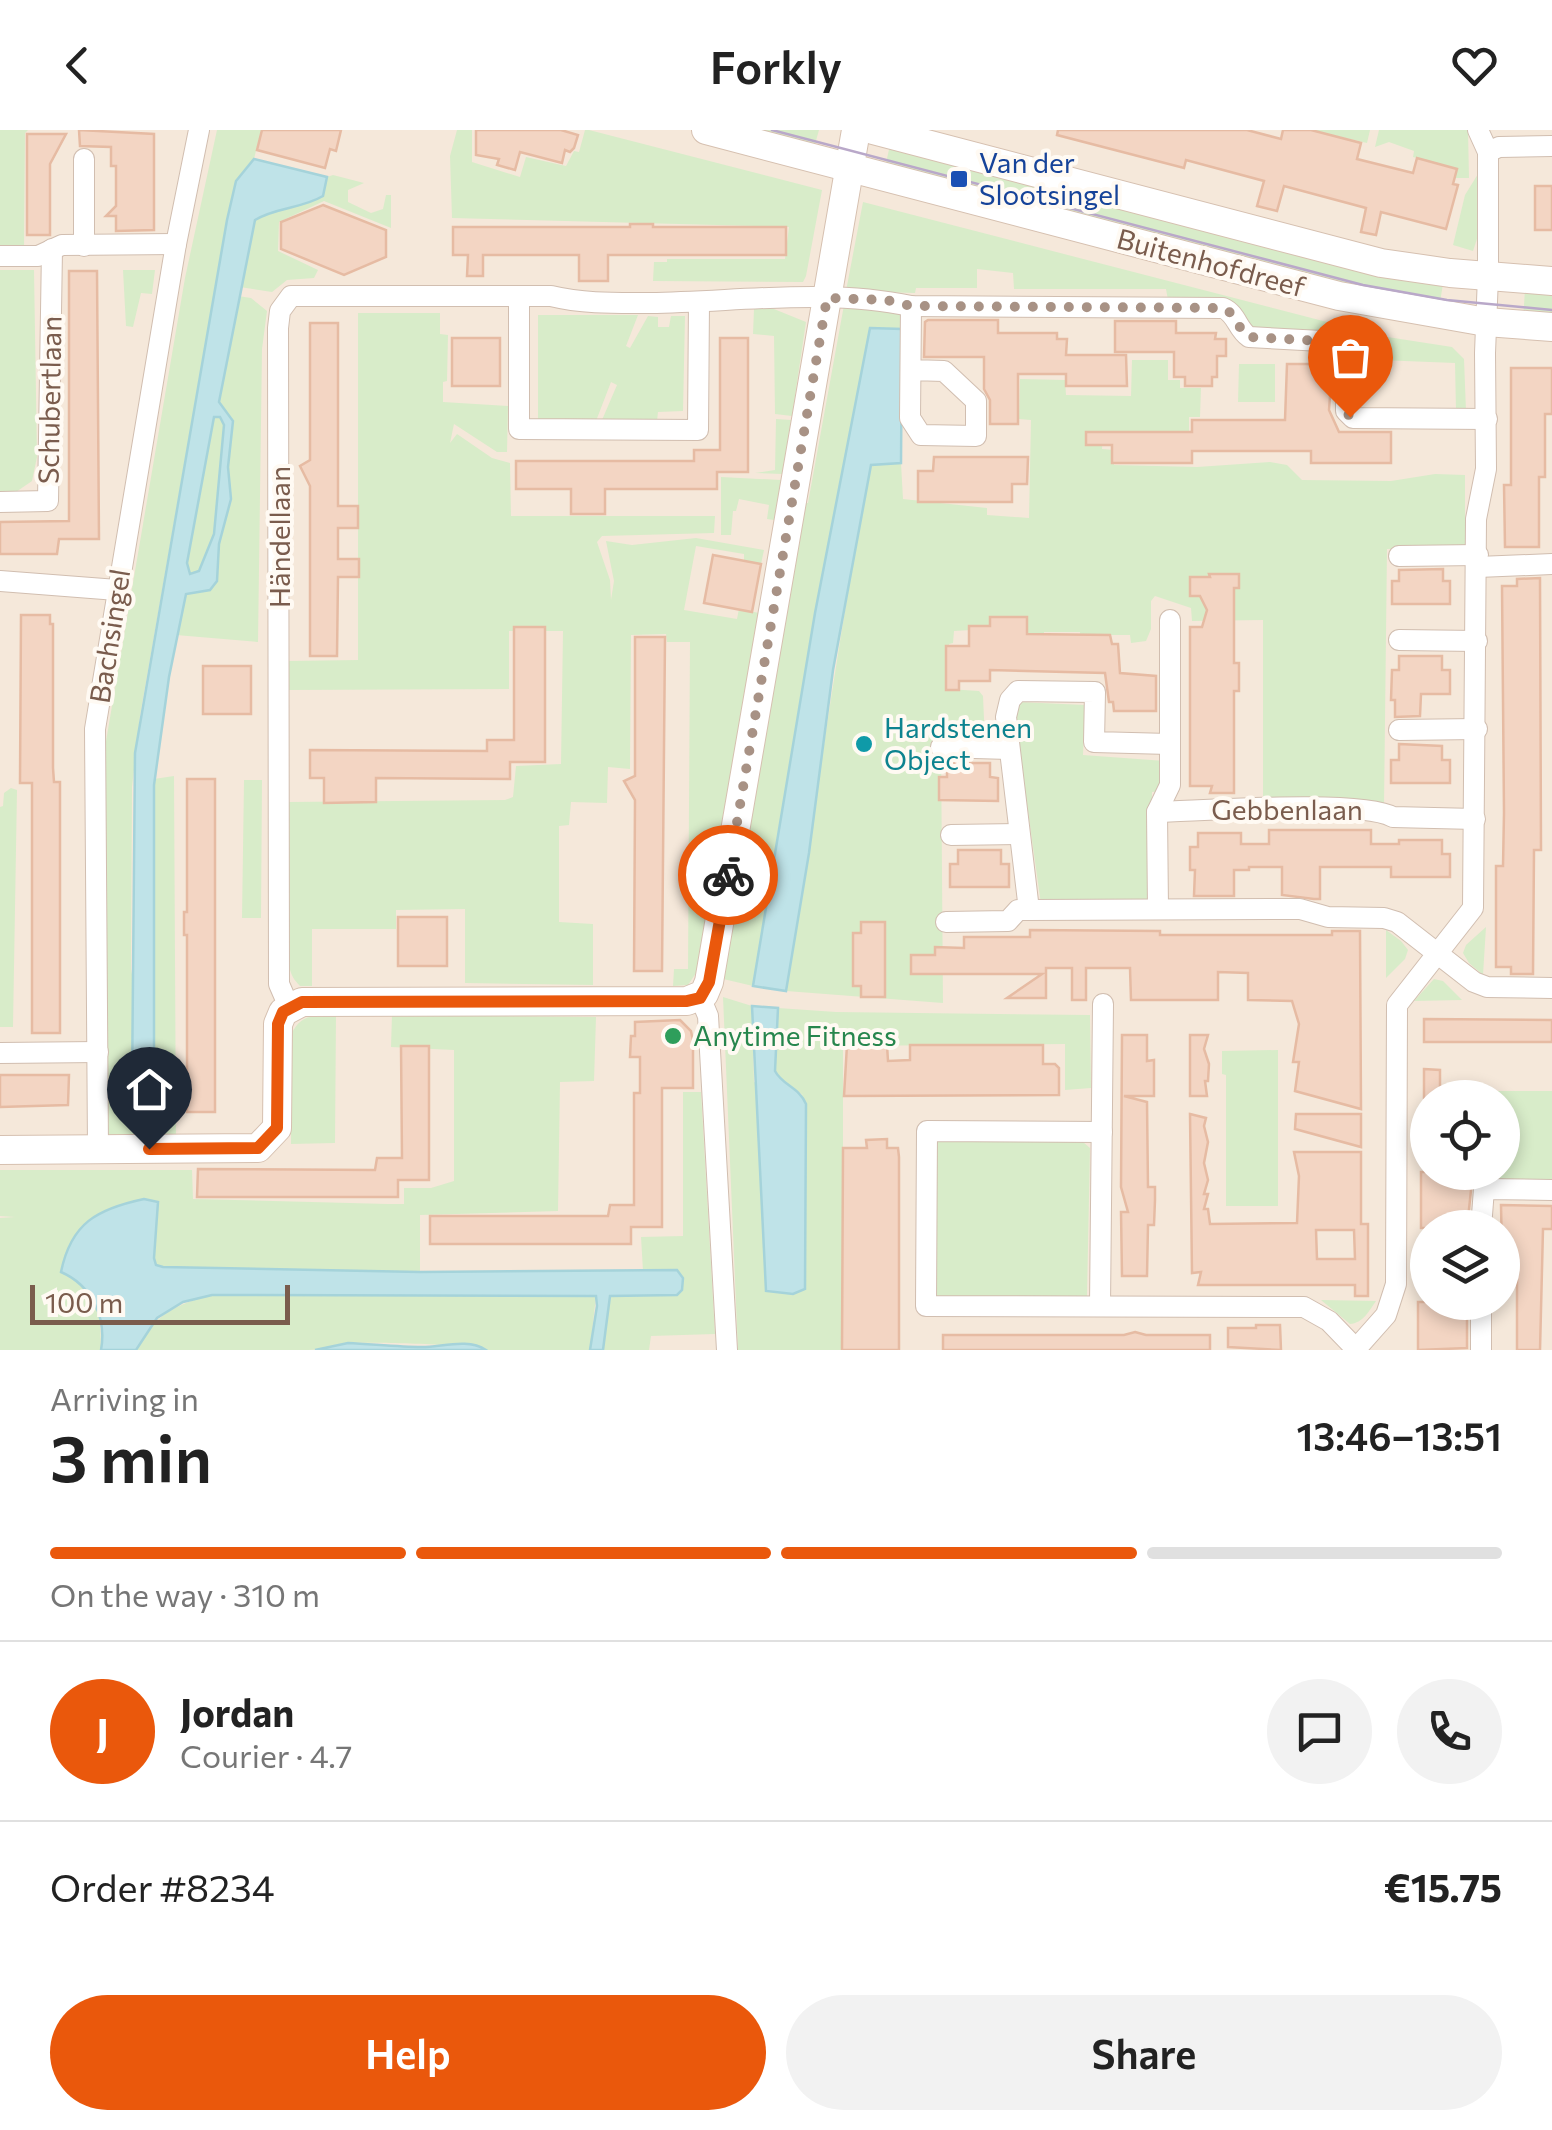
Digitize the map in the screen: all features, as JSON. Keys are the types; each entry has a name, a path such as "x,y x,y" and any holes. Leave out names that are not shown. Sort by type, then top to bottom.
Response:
{"street":[{"name":"Bachsingel","path":"98,1149 95,729 176,244 199,130"},
{"name":"Buitenhofdreef","path":"706,130 1338,296 1486,322 1552,327"},
{"path":"0,1150 258,1148 277,1128 278,1024 289,1007 302,1002 700,998 709,982 856,130"},
{"name":"Buitenhofdreef","path":"873,130 1354,257 1418,269 1552,281"},
{"path":"1102,1132 927,1131 926,1306 1304,1307 1329,1320 1356,1350 1386,1315 1396,1284 1397,1005 1474,908 1476,519 1486,469 1488,276 1488,152 1478,130"},
{"path":"1488,152 1552,146"},
{"path":"84,159 84,246"},
{"path":"0,256 38,256 62,245 176,244"},
{"name":"Schubertlaan","path":"0,502 48,501 52,249"},
{"name":"Händellaan","path":"289,1007 279,984 277,864 280,311 296,294 402,298 551,296 578,303 827,298 886,300 911,306 1223,308 1249,337 1340,342 1346,353 1346,411 1350,417 1487,419"},
{"path":"519,296 519,429 698,430 699,302"},
{"path":"911,306 911,370"},
{"path":"1399,556 1552,564"},
{"path":"0,582 117,590"},
{"path":"1158,908 1157,812 1170,785 1170,620"},
{"path":"1400,640 1478,641"},
{"path":"1029,910 1006,717 1010,700 1018,691 1095,692 1094,742 1169,744"},
{"path":"1400,730 1477,729"},
{"path":"941,747 1009,749"},
{"name":"Gebbenlaan","path":"1157,812 1333,808 1381,810 1393,817 1475,819"},
{"path":"951,835 1019,834"},
{"path":"946,922 1008,920 1018,910 1300,908 1328,917 1384,918 1397,922 1474,982 1487,987 1552,988"},
{"path":"700,998 708,1016 728,1350"},
{"path":"1100,1306 1103,1004"},
{"path":"0,1053 98,1052"},
{"path":"1480,1210 1484,1189 1552,1190"},
{"path":"1481,1320 1481,1350"}],"shaded area":[{"path":"0,130 1552,130 1552,1350 0,1350"}],"green space":[{"path":"0,130 28,130 24,249 0,248"},
{"path":"217,130 261,130 254,159 236,182 227,220 140,716 132,787 131,969 153,1088 154,779 174,776 176,1140 103,1139 105,747 185,278"},
{"path":"457,130 472,130 472,162 520,177 526,157 566,166 574,151 579,152 585,130 589,130 822,190 806,276 803,282 653,281 654,262 667,259 785,259 789,227 452,218 450,156"},
{"path":"730,130 819,130 814,148"},
{"path":"1312,130 1370,130 1367,143"},
{"path":"1379,130 1468,130 1469,178 1455,178 1457,169 1449,166 1431,173 1433,162 1413,157 1414,151 1389,142 1375,147"},
{"path":"890,145 1444,278 1439,308 886,163"},
{"path":"1478,174 1477,239 1473,251 1453,245 1465,195"},
{"path":"327,177 364,183 348,190 348,202 371,213 383,209 386,195 391,195 391,228 324,201 279,222 278,251 318,270 314,278 287,280 272,292 240,287 254,220 323,196"},
{"path":"863,202 1381,336 1452,347 1464,359 1466,411 1456,411 1455,363 1354,359 1354,351 1254,333 1239,313 1168,300 1166,289 1014,289 1013,273 977,269 977,288 916,288 915,293 846,291"},
{"path":"0,270 34,270 37,457 32,481 13,494 0,494"},
{"path":"123,270 155,270 152,294 141,293 133,327 126,326"},
{"path":"1525,289 1552,292 1552,321 1523,320"},
{"path":"238,296 251,298 267,311 262,349 258,642 176,635 186,594 210,590 217,581 219,544 231,499 228,467 233,421 219,402"},
{"path":"844,305 896,308 906,318 906,426 901,425 902,329 815,613 753,986 719,978 801,503 808,503"},
{"path":"769,307 806,322 792,416 775,414 774,336 753,334 754,309"},
{"path":"358,313 440,313 440,334 448,335 443,402 508,406 507,452 497,452 454,424 450,443 457,434 492,458 510,463 511,516 715,516 714,533 602,536 597,542 610,580 611,600 614,581 606,541 632,545 696,538 764,550 761,564 744,561 744,554 696,546 684,610 737,619 739,609 759,613 696,973 688,985 673,986 674,969 688,969 690,642 667,642 666,634 631,635 630,769 608,767 607,803 571,802 569,825 559,826 559,922 593,924 593,985 465,983 465,909 396,910 396,929 312,929 312,986 300,986 292,975 285,927 288,802 505,800 513,797 516,766 561,764 563,631 509,631 509,689 288,690 288,661 358,660"},
{"path":"538,315 638,315 626,346 630,348 648,316 658,317 658,327 669,327 671,316 685,316 683,411 658,412 657,421 602,420 617,385 611,382 596,421 538,422"},
{"path":"1132,360 1168,360 1168,380 1180,380 1180,388 1201,388 1200,417 1189,417 1189,432 1103,431 1102,449 1114,450 1114,465 1197,467 1270,462 1287,465 1302,480 1391,481 1435,474 1465,475 1465,548 1387,549 1384,807 1263,807 1263,620 1192,621 1191,608 1155,596 1146,641 1131,643 1130,635 1096,635 1081,646 1080,632 1044,632 1044,642 988,629 954,631 953,643 949,644 948,689 979,691 983,696 985,741 941,743 943,1003 786,991 871,465 901,463 903,499 987,508 987,515 1029,518 1031,420 1019,419 1020,379 1065,380 1066,395 1131,396"},
{"path":"1239,364 1275,364 1275,402 1238,402"},
{"path":"214,416 220,417 224,425 214,534 199,572 189,574 187,563"},
{"path":"776,419 791,420 782,474 755,473 775,470"},
{"path":"721,477 781,480 774,520 767,519 769,505 739,499 733,511 731,535 721,535"},
{"path":"1019,702 1085,705 1083,755 1165,761 1164,791 1152,792 1151,904 1041,904 1014,712"},
{"path":"244,780 262,780 261,918 242,918"},
{"path":"11,788 17,790 13,1027 0,1027 0,807 4,793"},
{"path":"1486,927 1483,975 1463,953 1466,945"},
{"path":"1386,930 1408,950 1405,959 1386,978"},
{"path":"1434,979 1443,981 1462,1000 1414,1001"},
{"path":"723,997 752,1006 754,1082 803,1095 775,1071 778,1008 1090,1015 1091,1088 1065,1090 1065,1044 843,1046 843,1350 738,1350"},
{"path":"336,1015 335,1143 291,1144 291,1035 304,1019"},
{"path":"392,1015 596,1017 594,1081 560,1082 558,1211 420,1215 420,1272 163,1267 156,1265 154,1258 158,1203 144,1199 119,1205 81,1281 100,1316 101,1350 0,1350 0,1218 15,1217 0,1216 0,1170 192,1170 193,1199 388,1204 404,1204 404,1188 431,1188 454,1181 454,1050 391,1047"},
{"path":"1278,1050 1278,1206 1226,1206 1226,1075 1222,1074 1222,1051"},
{"path":"1520,1091 1552,1091 1552,1180 1520,1180"},
{"path":"683,1092 701,1092 715,1334 651,1336 649,1350 603,1350 610,1296 677,1295 677,1270 643,1271 641,1237 683,1236"},
{"path":"934,1141 1083,1142 1090,1148 1087,1296 931,1298"},
{"path":"212,1295 596,1296 590,1350 486,1350 357,1343 308,1350 136,1350 150,1328 167,1313"},
{"path":"1321,1300 1376,1301 1362,1319 1350,1324"}],"water":[{"path":"254,159 327,177 323,196 255,220 219,402 233,421 228,467 231,499 219,544 217,581 210,590 186,594 169,677 154,785 154,1070 153,1088 148,1094 132,1088 135,753 236,181","holes":["214,417 220,417 224,425 214,534 199,571 190,574 187,563"]},
{"path":"870,328 902,329 901,463 871,465 833,670 786,991 753,986 815,613"},
{"path":"752,1006 778,1008 775,1071 806,1104 805,1289 793,1294 766,1291"},
{"path":"144,1199 158,1202 154,1258 156,1265 163,1267 420,1272 677,1270 683,1278 682,1290 677,1295 610,1296 603,1350 590,1350 596,1296 212,1295 183,1302 157,1318 136,1350 101,1350 101,1326 94,1304 81,1285 61,1272 72,1241 89,1221 113,1208"},
{"path":"348,1343 422,1347 463,1344 486,1350 315,1350"}],"building":[{"path":"79,130 154,134 154,230 116,231 116,216 106,216 116,206 116,166 111,166 111,147 80,146"},
{"path":"262,130 341,130 336,151 330,149 325,168 257,150"},
{"path":"476,130 561,130 578,135 574,148 570,152 565,150 562,163 520,152 515,170 497,165 499,159 476,155"},
{"path":"1058,130 1247,130 1281,139 1283,130 1311,130 1361,143 1357,159 1413,173 1417,158 1457,169 1453,184 1458,185 1446,229 1381,212 1376,235 1361,232 1366,208 1284,186 1277,211 1257,206 1264,181 1186,160 1184,168 1057,135"},
{"path":"27,134 66,134 50,164 50,235 27,235"},
{"path":"1535,186 1552,186 1552,230 1535,230"},
{"path":"323,205 386,230 386,257 344,275 281,249 281,222"},
{"path":"453,227 786,227 786,255 608,255 608,281 579,281 579,255 483,255 483,276 467,276 468,255 453,255"},
{"path":"69,271 97,271 99,539 59,539 57,554 0,554 0,522 69,521"},
{"path":"928,320 998,320 998,333 1057,333 1057,339 1067,339 1066,355 1126,355 1127,386 1066,386 1066,374 1018,374 1018,424 990,424 984,357 924,357"},
{"path":"1115,321 1176,321 1176,333 1216,333 1215,339 1226,339 1226,356 1217,356 1217,377 1212,377 1212,386 1185,386 1185,377 1174,377 1174,352 1115,352"},
{"path":"310,323 338,323 338,506 358,506 358,528 338,528 338,559 359,559 359,577 338,577 337,656 310,656 310,486 300,466 310,460"},
{"path":"452,338 500,338 500,386 452,386"},
{"path":"720,338 748,338 748,472 717,472 717,489 605,489 605,514 571,514 571,489 516,489 516,461 694,461 694,450 720,450"},
{"path":"1287,364 1327,364 1327,369 1332,369 1329,410 1339,432 1391,432 1391,463 1311,463 1311,451 1192,451 1192,463 1112,463 1112,445 1086,445 1086,432 1192,432 1192,420 1285,420"},
{"path":"1511,368 1552,368 1552,414 1545,414 1545,477 1539,477 1539,547 1505,547 1504,485 1511,485"},
{"path":"934,457 1028,457 1027,484 1012,484 1012,502 918,502 918,471 933,471"},
{"path":"713,555 761,564 752,612 704,603"},
{"path":"1443,569 1443,581 1450,581 1450,604 1392,604 1392,581 1399,581 1399,570"},
{"path":"1209,574 1239,574 1239,588 1234,588 1234,663 1239,663 1239,691 1234,691 1234,793 1210,793 1212,786 1190,786 1190,627 1202,627 1207,610 1200,596 1190,596 1190,577 1210,577"},
{"path":"1540,578 1541,850 1534,850 1533,974 1511,974 1511,967 1496,967 1496,866 1503,866 1504,813 1502,586 1517,586 1517,579"},
{"path":"21,615 50,615 53,624 53,768 54,782 60,782 60,1033 32,1033 32,783 20,783"},
{"path":"990,617 1027,617 1027,634 1110,635 1112,644 1118,644 1120,673 1156,676 1156,711 1114,711 1105,673 990,670 990,681 959,681 959,690 946,690 946,646 969,646 969,626 990,626"},
{"path":"514,627 545,627 545,762 510,762 510,779 376,778 376,802 324,803 324,778 310,778 310,750 487,751 487,740 514,740"},
{"path":"635,637 665,637 662,971 634,971 635,800 624,781 635,776"},
{"path":"1399,656 1442,656 1442,670 1450,670 1450,694 1421,694 1420,716 1395,717 1392,670 1399,670"},
{"path":"203,666 251,666 251,714 203,714"},
{"path":"1399,744 1442,746 1442,760 1450,760 1450,783 1391,783 1391,760 1399,760"},
{"path":"947,763 990,763 990,777 998,778 998,801 939,800 939,777 947,777"},
{"path":"187,779 215,779 215,1112 187,1112"},
{"path":"1269,830 1371,830 1371,844 1442,840 1442,854 1450,854 1450,877 1391,877 1391,867 1320,867 1320,899 1314,899 1282,895 1282,867 1249,867 1234,870 1234,896 1194,896 1195,870 1190,870 1190,847 1198,847 1198,833 1241,833 1241,844 1269,844"},
{"path":"958,850 1001,850 1001,864 1009,864 1009,887 950,887 950,864 958,864"},
{"path":"398,917 447,917 447,966 398,966"},
{"path":"861,922 885,922 885,997 861,997 861,986 853,986 853,933 861,933"},
{"path":"1030,930 1160,931 1160,935 1332,935 1332,931 1360,931 1361,1109 1295,1091 1299,1062 1293,1062 1299,1024 1292,1001 1248,1000 1248,973 1218,972 1218,1000 1131,1000 1130,968 1086,968 1086,1000 1072,1000 1072,968 1046,968 1046,998 1007,998 1042,974 911,974 911,955 935,955 935,947 964,948 964,937 1030,937"},
{"path":"1424,1019 1552,1020 1552,1042 1424,1042"},
{"path":"680,1020 691,1031 693,1041 693,1088 662,1088 662,1227 631,1227 631,1244 430,1244 430,1216 608,1216 610,1205 634,1205 634,1093 640,1093 640,1057 630,1057 631,1036 635,1036 635,1022"},
{"path":"1122,1035 1147,1035 1147,1061 1154,1060 1154,1096 1124,1096 1147,1102 1148,1187 1155,1187 1155,1200 1154,1225 1148,1225 1147,1276 1122,1276 1121,1212 1128,1212 1121,1187"},
{"path":"1190,1035 1208,1035 1204,1049 1209,1064 1207,1096 1190,1096"},
{"path":"847,1045 887,1045 888,1061 910,1060 910,1045 1043,1045 1043,1064 1059,1068 1059,1095 844,1096"},
{"path":"401,1046 429,1046 429,1180 398,1180 398,1197 197,1197 198,1169 375,1170 377,1158 402,1158"},
{"path":"1424,1069 1440,1070 1440,1080 1424,1080"},
{"path":"0,1075 69,1075 68,1105 0,1107"},
{"path":"1190,1114 1206,1118 1208,1142 1204,1163 1208,1180 1204,1194 1208,1194 1204,1209 1208,1209 1210,1224 1297,1223 1299,1176 1294,1152 1361,1152 1361,1224 1368,1224 1368,1296 1355,1296 1355,1285 1198,1285 1201,1272 1192,1273","holes":["1316,1230 1354,1230 1355,1259 1317,1259"]},
{"path":"1296,1114 1361,1114 1361,1147 1295,1129"},
{"path":"887,1139 887,1148 898,1148 899,1157 899,1350 842,1350 843,1148 867,1148 866,1140"},
{"path":"1421,1190 1471,1190 1469,1210 1421,1210"},
{"path":"1501,1205 1552,1206 1552,1229 1543,1229 1540,1350 1517,1350 1520,1210 1501,1210"},
{"path":"1418,1320 1467,1320 1467,1348 1418,1350"},
{"path":"1280,1325 1281,1350 1228,1347 1228,1328"},
{"path":"943,1335 1210,1335 1210,1350 943,1350"}],"tram line":[{"path":"772,130 1363,285 1447,300 1552,310"}],"way so far":[{"path":"728,875 827,298 886,300 911,306 1223,308 1249,337 1331,339 1343,344 1346,411 1350,417"}],"place":[{"name":"Van der Slootsingel","path":"959,179"},
{"name":"Hardstenen Object","path":"864,744"},
{"name":"Anytime Fitness","path":"673,1036"}],"route":[{"path":"149,1149 258,1148 269,1140 277,1128 278,1024 283,1012 302,1002 700,998 709,982 728,875"}]}
